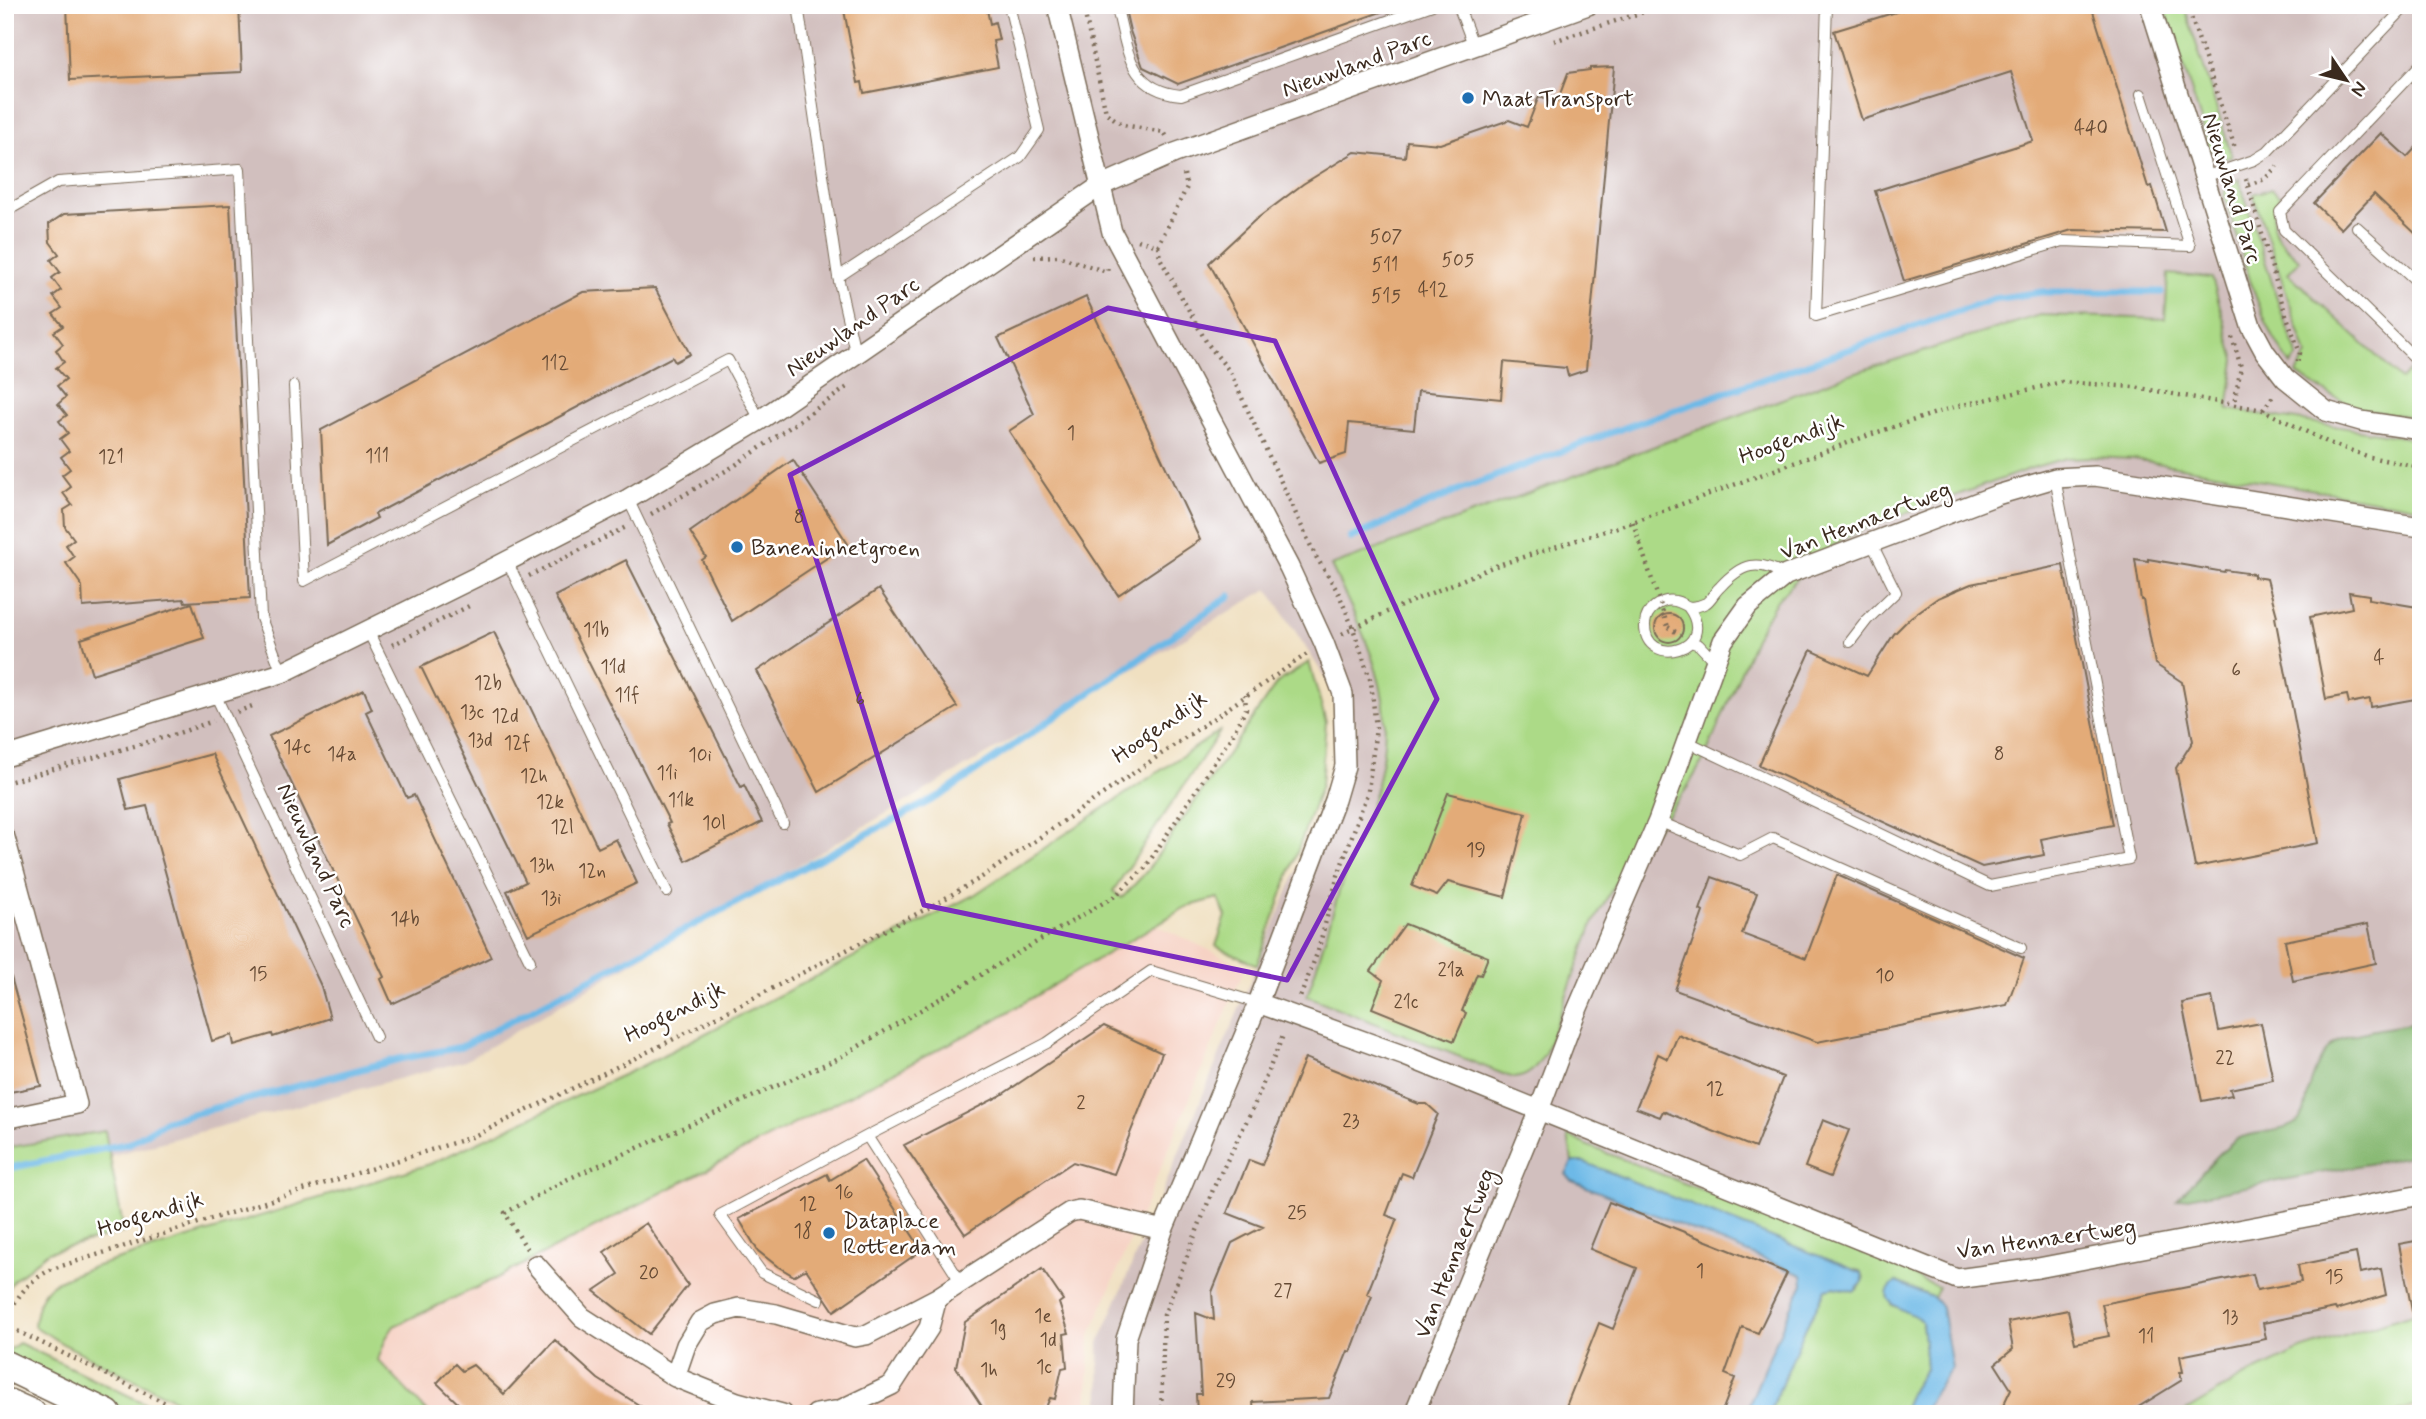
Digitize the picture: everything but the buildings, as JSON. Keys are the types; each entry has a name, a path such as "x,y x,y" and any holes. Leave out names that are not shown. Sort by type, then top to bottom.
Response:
{"main road":[{"path":"5,1366 107,1414"},
{"path":"5,1402 32,1414"}],"street":[{"path":"1057,5 1112,232 1289,567 1324,643 1343,694 1345,766 1335,800 1258,1003 1163,1230 1126,1339 1123,1414"},
{"name":"Nieuwland Parc","path":"6,757 282,673 628,499 760,420 855,352 1100,186 1175,153 1588,5"},
{"name":"Nieuwland Parc","path":"2150,5 2251,326 2265,352 2285,378 2326,411 2361,421 2421,430"},
{"name":"Van Hennaertweg","path":"1414,1414 1539,1110 1574,1017 1658,821 1723,641 1748,606 1786,575 1997,495 2055,478 2095,476 2421,527"},
{"path":"5,838 77,1104 5,1119"},
{"name":"Van Hennaertweg","path":"1258,1003 1327,1027 1539,1110 1957,1279 2038,1268 2421,1195"},
{"path":"675,1377 686,1345 700,1322 715,1314 739,1308 776,1314 855,1337 866,1335 937,1297 1059,1219 1079,1210 1163,1230"},
{"path":"536,1265 582,1317 675,1377 737,1402 782,1414"},
{"path":"816,1414 840,1409 892,1385 929,1328 937,1297"}],"lane":[{"path":"798,5 838,277 855,352"},
{"name":"Nieuwland Parc","path":"838,277 1020,157 1039,130 1009,5"},
{"name":"Nieuwland Parc","path":"1116,5 1135,72 1161,93 1181,95 1433,5"},
{"path":"1458,5 1474,47"},
{"path":"1827,5 1816,316 2063,241 2190,246 2141,94"},
{"path":"2204,177 2241,165 2267,152 2407,5"},
{"path":"2421,64 2280,212 2284,230 2414,357 2421,358"},
{"path":"5,212 58,182 240,169 261,618 282,673"},
{"path":"2357,227 2421,285"},
{"path":"294,386 304,581 728,360 760,420"},
{"path":"1685,741 1990,886 2129,859 2055,478"},
{"path":"628,499 783,823"},
{"path":"1850,642 1867,620 1896,592 1871,542"},
{"path":"506,561 667,892"},
{"path":"1688,607 1707,602 1735,572 1751,565 1768,565 1786,575"},
{"path":"1675,601 1688,607 1696,623 1696,632 1684,648 1664,651 1649,640 1645,624 1647,616 1659,603 1675,601"},
{"path":"368,631 530,961"},
{"path":"1690,642 1699,645 1716,663"},
{"name":"Nieuwland Parc","path":"215,694 376,1037"},
{"path":"5,705 6,757"},
{"path":"1658,821 1740,855 1773,838 2021,948"},
{"path":"819,1300 762,1273 720,1215 1047,1043 1151,971 1258,1003"},
{"path":"867,1136 960,1281"}],"path":[{"path":"1083,5 1106,113 1123,125 1164,132 1184,174 1186,187 1158,246 1160,258 1207,343 1230,372 1315,555 1338,592 1371,682 1376,728 1368,791 1338,875 1318,951 1253,1108 1214,1187 1164,1315 1161,1414"},
{"name":"Nieuwland Parc","path":"2187,5 2300,353 2298,363 2263,410"},
{"path":"1112,232 1158,246"},
{"name":"Hoogendijk","path":"1353,628 1492,567 1633,522 1872,434 1954,407 2062,382 2134,387 2263,410 2329,443 2370,457 2421,468"},
{"path":"1633,522 1668,627"},
{"name":"Hoogendijk","path":"5,1324 22,1292 36,1277 52,1269 472,1137 668,1042 932,906 982,877 1324,643"},
{"path":"536,1265 505,1213 568,1179 837,1059 1115,896 1145,868 1243,718 1246,709 1245,695"},
{"path":"5,1324 188,1414"}],"highlighted area":[{"path":"1108,308 1275,341 1437,699 1287,980 924,905 790,475"}],"shaded area":[{"path":"5,5 2421,5 2421,1381 2346,1414 1100,1414 1099,1343 1357,727 1268,589 465,1061 5,1184"},
{"path":"1087,892 1245,967 1090,1336 1087,1414 413,1414 321,1304"}],"green space":[{"path":"2164,5 2184,5 2232,157 2221,158 2210,149"},
{"path":"2239,179 2283,317 2297,352 2297,358 2291,365 2259,305 2224,194 2227,187"},
{"path":"2271,189 2280,197 2273,217 2275,232 2300,260 2288,273 2401,379 2412,368 2421,369 2421,418 2357,409 2297,374 2307,355 2253,194"},
{"path":"2168,274 2212,278 2235,360 2228,409 2421,440 2421,508 2134,459 2092,457 2066,458 2035,467 1871,526 1842,539 1810,564 1777,600 1755,638 1705,757 1687,788 1614,885 1593,924 1545,1053 1532,1070 1524,1076 1513,1078 1307,996 1350,858 1372,801 1380,772 1385,728 1383,699 1374,664 1331,566 1850,374 2040,315 2165,319"},
{"path":"1309,662 1326,722 1321,785 1257,965 1216,946 1226,916 1218,898 1186,907 993,1021 497,1278 394,1326 386,1338 378,1360 429,1414 203,1414 63,1344 34,1326 43,1293 64,1278 430,1164 640,1067 974,895 1221,730 1113,891 1122,898 1146,872 1277,683"},
{"path":"2421,1022 2421,1154 2177,1200 2215,1158 2237,1139 2285,1128 2301,1118 2316,1069 2333,1044 2362,1033"},
{"path":"105,1131 124,1232 48,1252 14,1280 5,1292 5,1148"},
{"path":"1568,1135 1586,1145 1909,1271 1924,1282 1939,1287 1934,1298 1897,1282 1892,1305 1916,1315 1922,1321 1926,1368 1912,1389 1901,1414 1769,1414 1805,1329 1826,1289 1835,1287 1854,1292 1860,1287 1864,1277 1860,1271 1842,1267 1584,1163 1572,1162"},
{"path":"2421,1311 2421,1404 2393,1414 2181,1414 2243,1377 2301,1350"},
{"path":"19,1343 167,1414 134,1414 5,1353"}],"water":[{"path":"1572,1162 1584,1162 1862,1273 1863,1282 1854,1292 1835,1287 1826,1289 1805,1329 1769,1414 1745,1414 1803,1284 1802,1275 1572,1181 1566,1174"},
{"path":"1896,1282 1934,1298 1942,1307 1952,1368 1923,1414 1901,1414 1912,1389 1926,1368 1922,1321 1889,1301 1889,1289"}],"waterway":[{"path":"1351,538 1459,490 1615,431 1993,299 2042,292 2161,292"},
{"path":"5,1169 130,1143 166,1121 399,1059 461,1047 943,794 1230,596"}],"place":[{"name":"Maat Transport","path":"1468,98"},
{"name":"Baneninhetgroen","path":"737,547"},
{"name":"Dataplace Rotterdam","path":"829,1233"}]}
